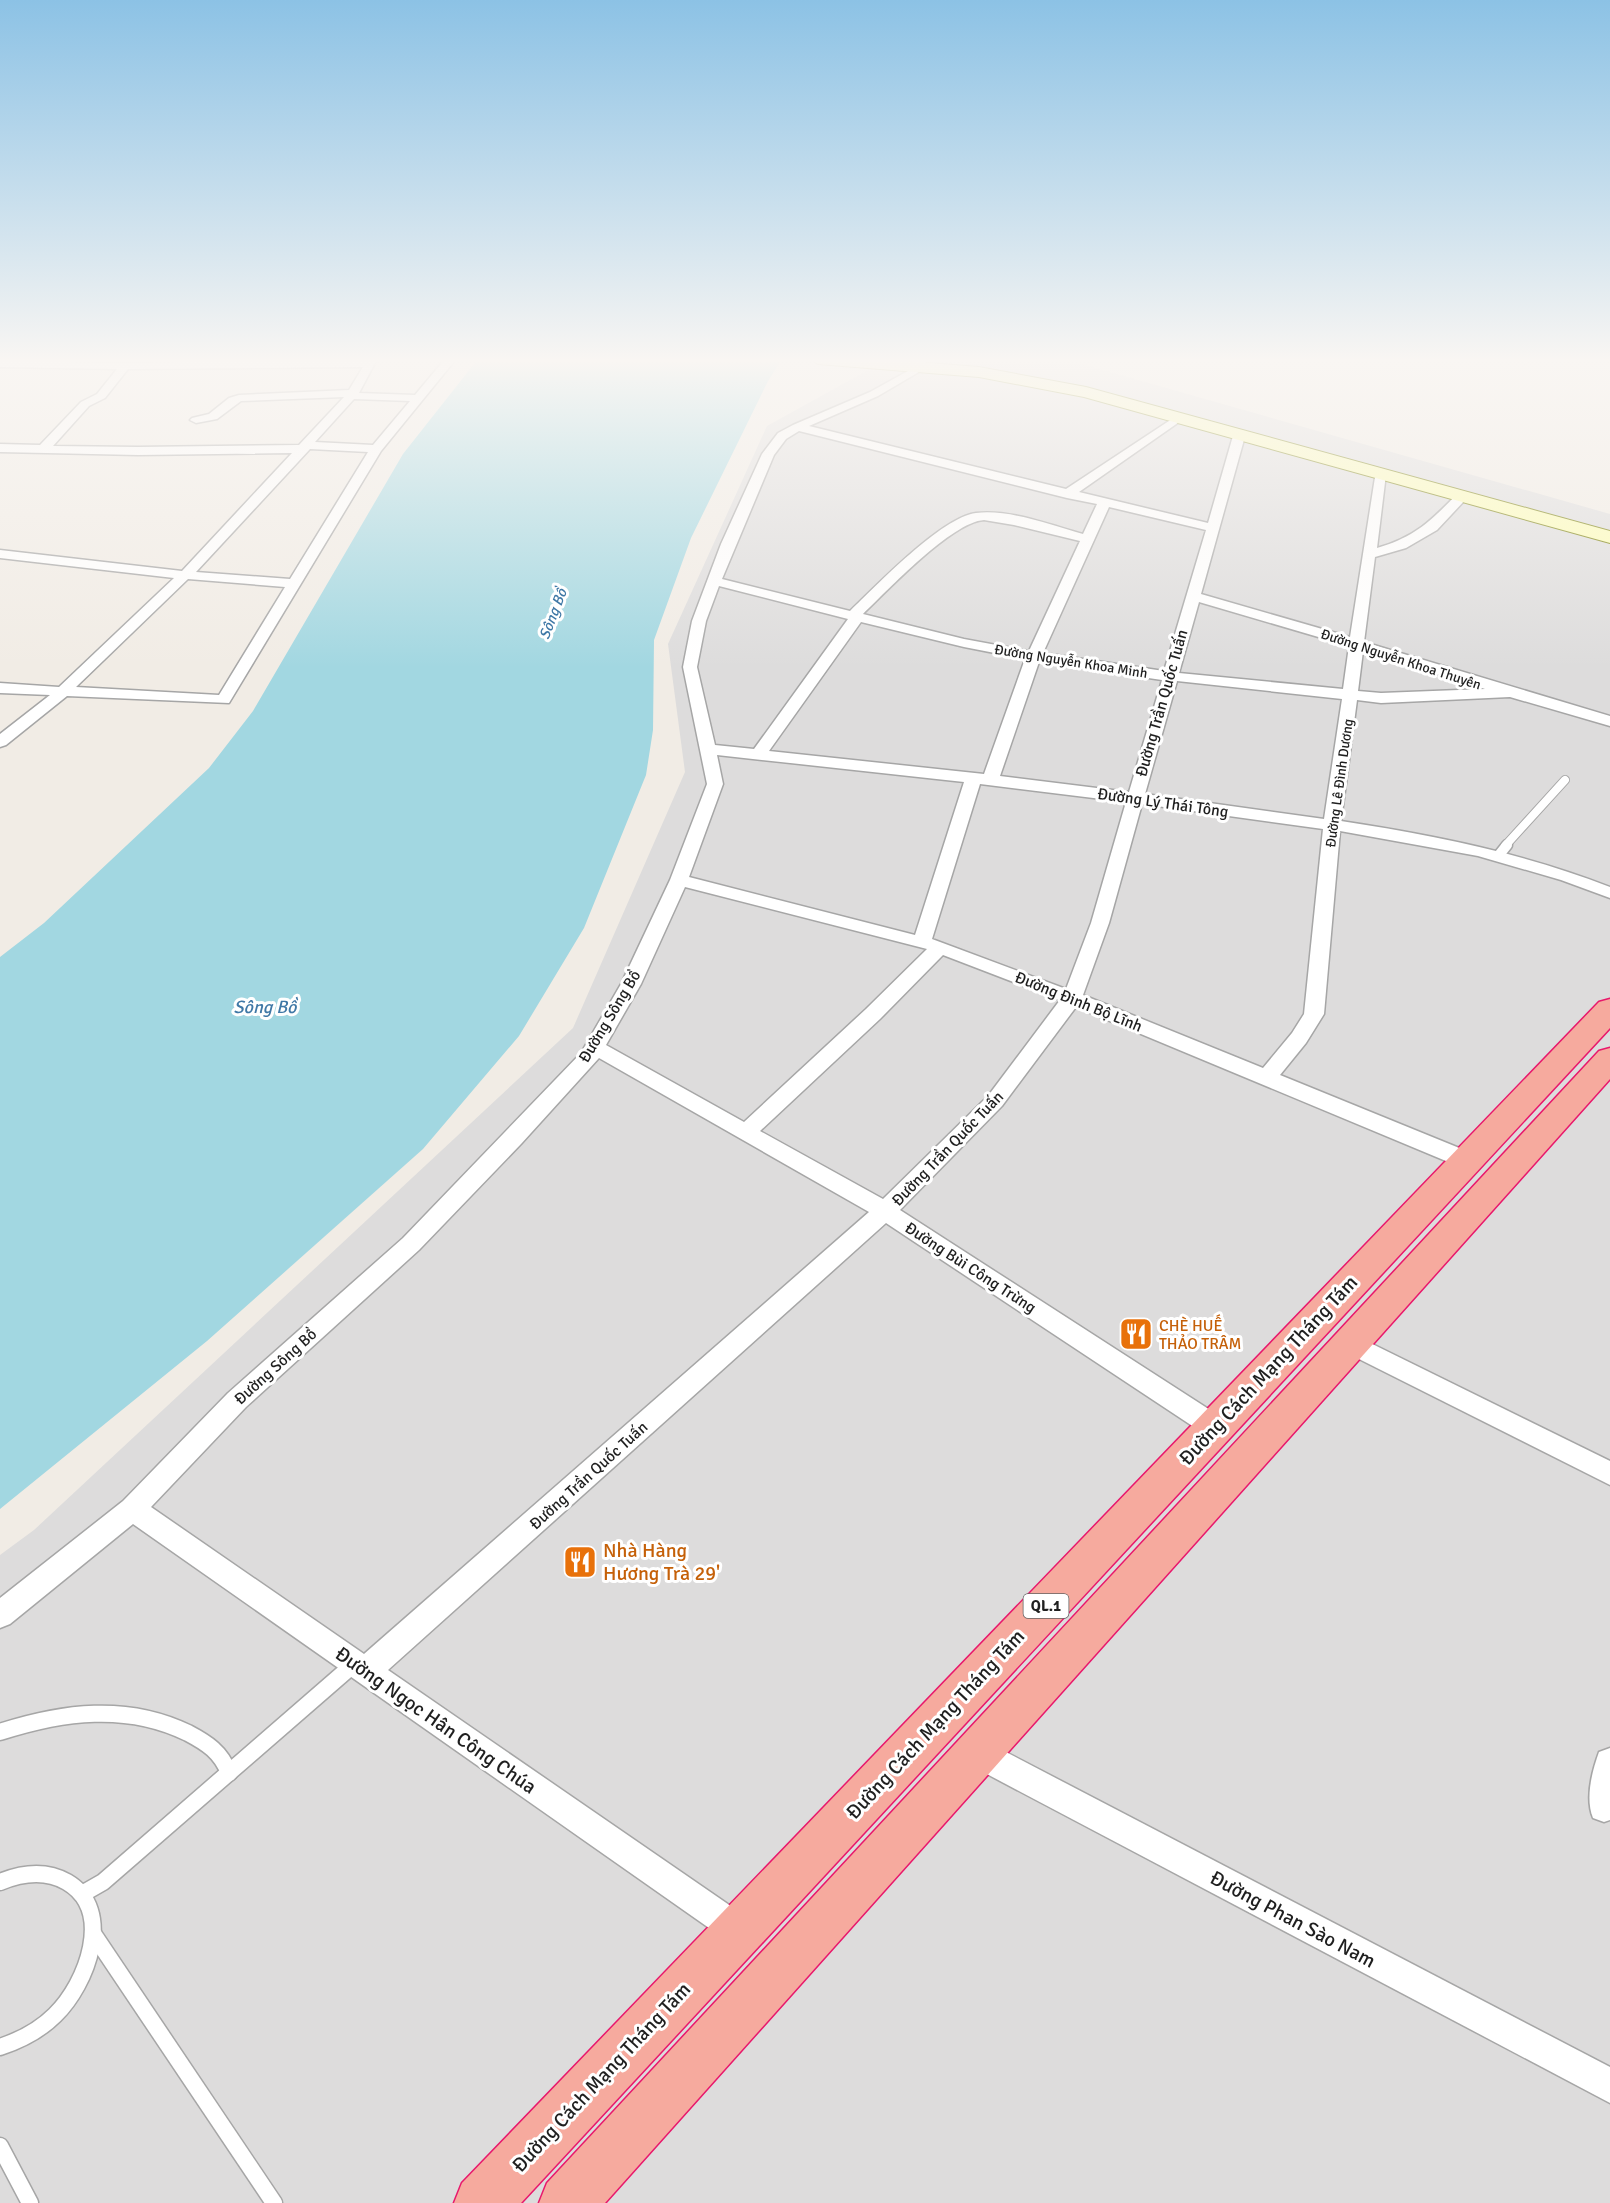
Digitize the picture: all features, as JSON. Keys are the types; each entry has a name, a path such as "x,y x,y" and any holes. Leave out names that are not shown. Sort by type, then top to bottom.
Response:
{"highway":[{"name":"Đường Cách Mạng Tháng Tám","path":"482,2203 1610,1009"},
{"name":"QL.1","path":"567,2203 1610,1059"}],"main road":[{"path":"1335,462 1610,537"}],"street":[{"path":"0,742 53,701 185,575 292,462"},
{"path":"0,688 224,700 368,462"},
{"name":"Đường Sông Bồ","path":"0,1615 132,1509 237,1400 411,1244 590,1057 631,984 679,880 715,784 690,667 699,621 728,544 765,462"},
{"path":"937,462 1212,528"},
{"path":"1067,494 1114,462"},
{"name":"Đường Trần Quốc Tuấn","path":"360,1667 885,1211 995,1101 1072,998 1100,923 1134,797 1231,462"},
{"name":"Đường Lê Đình Dương","path":"1266,1077 1299,1038 1314,1014 1332,825 1380,474"},
{"path":"1370,554 1401,545 1432,527 1462,496"},
{"path":"746,1132 873,1014 931,945 982,779 1034,656 1104,503"},
{"path":"759,754 800,691 825,663 855,616 927,548 974,517 1016,522 1088,539"},
{"path":"0,554 185,575 295,584"},
{"name":"Đường Nguyễn Khoa Minh","path":"714,581 964,643 1169,676 1381,698 1507,693"},
{"name":"Đường Nguyễn Khoa Thuyên","path":"1192,596 1259,614 1507,693 1610,722"},
{"name":"Đường Lý Thái Tông","path":"709,749 1134,797 1332,825 1499,855 1610,893"},
{"name":"Đường Đinh Bộ Lĩnh","path":"679,880 931,945 1072,998 1466,1160"},
{"name":"Đường Bùi Công Trừng","path":"595,1047 885,1211 1215,1427"},
{"path":"1350,1343 1610,1474"},
{"name":"Đường Ngọc Hân Công Chúa","path":"132,1509 740,1930"},
{"name":"Đường Phan Sào Nam","path":"977,1752 1610,2086"},
{"path":"1604,1807 1610,1763"}],"lane":[{"path":"1499,855 1516,832 1565,780"},
{"path":"82,1894 103,1882 229,1773 360,1667"},
{"path":"0,1732 28,1722 65,1714 101,1712 136,1714 167,1723 196,1737 221,1756 229,1773"},
{"path":"0,1882 27,1874 49,1874 68,1881 82,1894 92,1912 94,1935 90,1960 78,1985 61,2009 39,2029 14,2043 0,2047"},
{"path":"94,1935 274,2203"},
{"path":"0,2146 30,2203"}],"shaded area":[{"path":"751,462 1426,462 1610,514 1610,2203 0,2203 0,1555 34,1530 573,1028 685,772 668,644"}],"water":[{"name":"Sông Bồ","path":"398,462 728,462 691,538 654,640 653,730 646,775 584,928 519,1036 423,1149 207,1341 0,1509 0,957 44,923 209,768 253,711"}],"place":[{"name":"CHÈ HUẾ THẢO TRÂM","path":"1136,1334"},
{"name":"Nhà Hàng Hương Trà 29'","path":"580,1562"}]}
